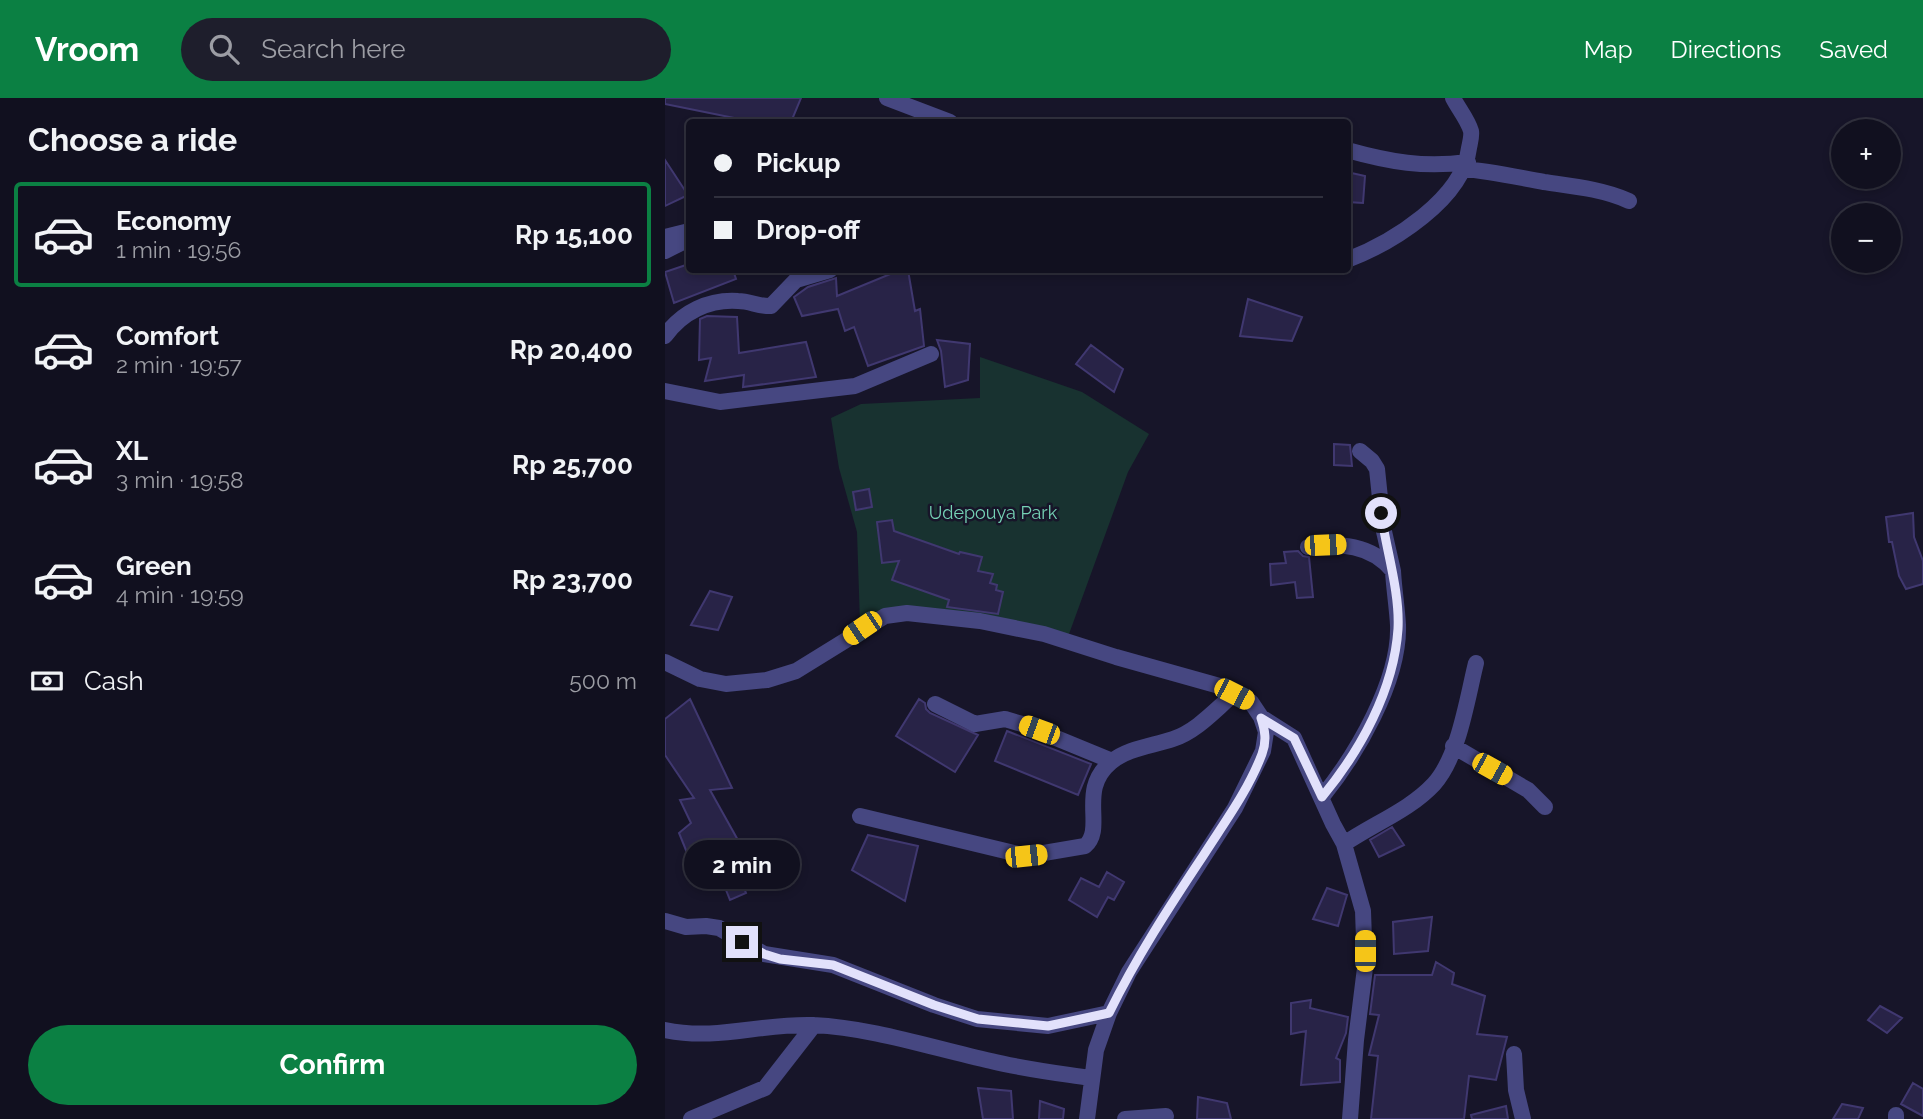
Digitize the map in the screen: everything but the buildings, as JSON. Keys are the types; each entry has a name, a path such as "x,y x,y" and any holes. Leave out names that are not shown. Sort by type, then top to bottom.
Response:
{"street":[{"path":"887,98 942,119"},
{"path":"1351,259 1374,250 1406,231 1441,200 1465,165 1471,132 1453,98"},
{"path":"1351,151 1410,164 1465,165 1620,196 1629,201"},
{"path":"665,237 686,232"},
{"path":"665,251 686,240"},
{"path":"665,336 672,326 691,310 736,300 771,306 796,279 819,273"},
{"path":"665,391 720,402 855,386 931,354"},
{"path":"1322,797 1349,761 1385,693 1398,628 1377,469 1360,451"},
{"path":"1308,547 1343,544 1363,550 1387,564 1392,571"},
{"path":"665,662 700,679 726,684 767,680 796,671 885,616 907,612 980,621 1044,634 1223,687 1251,702 1266,732 1263,751 1235,808 1129,972 1109,1013 1100,1036 1090,1078 1087,1119"},
{"path":"1344,844 1403,807 1435,783 1453,746 1476,663"},
{"path":"860,816 1026,856 1085,846 1090,842 1093,830 1092,799 1097,778 1112,761 1145,746 1174,739 1193,730 1234,694"},
{"path":"935,704 975,724 1005,719 1022,724 1112,761"},
{"path":"1261,718 1294,738 1344,844 1363,911 1365,968 1350,1119"},
{"path":"1453,746 1528,790 1545,807"},
{"path":"665,921 686,927 719,928 764,954 833,965 934,1005 978,1019 1048,1026 1109,1013"},
{"path":"665,1030 702,1036 787,1026 870,1032 991,1062 1090,1078"},
{"path":"691,1119 765,1088 814,1026"},
{"path":"1514,1054 1523,1119"},
{"path":"1125,1119 1166,1116"}],"green space":[{"name":"Udepouya Park","path":"980,357 1082,392 1149,434 1128,472 1069,634 937,618 860,623 857,532 839,468 831,418 861,404 980,398"}],"route":[{"path":"742,942 780,959 833,965 934,1005 978,1019 1048,1026 1109,1013 1129,972 1235,808 1254,773 1263,751 1266,732 1261,718 1280,727 1294,738 1322,797 1349,761 1385,693 1398,628 1392,571 1381,513"}]}
